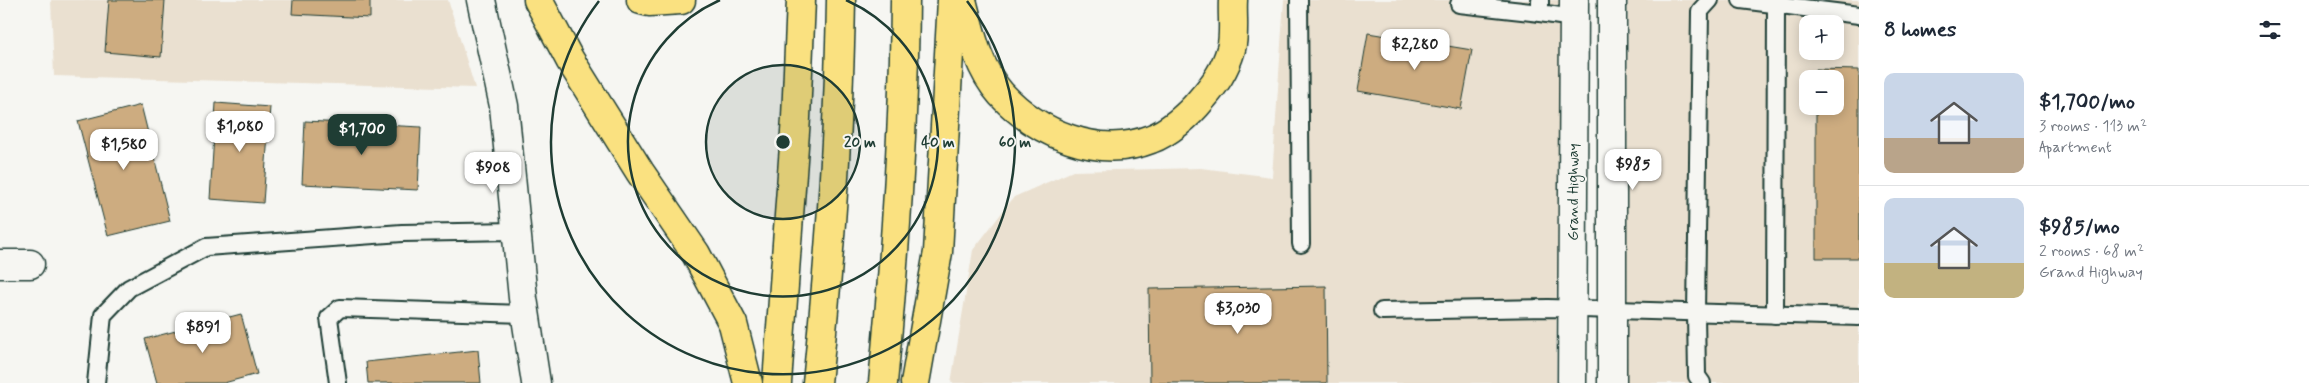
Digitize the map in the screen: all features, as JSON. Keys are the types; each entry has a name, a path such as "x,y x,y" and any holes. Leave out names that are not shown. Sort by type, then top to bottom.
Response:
{"highway":[{"path":"538,0 570,60 640,172 696,254 733,324 748,383"},
{"path":"641,0 649,2 681,0"},
{"path":"778,383 796,118 801,0"},
{"path":"818,383 826,296 840,72 841,0"},
{"path":"883,383 891,303 904,81 905,0"},
{"path":"915,383 938,252 952,0"},
{"path":"962,0 976,52 1000,92 1033,123 1069,140 1116,147 1151,139 1189,115 1220,79 1232,47 1232,0"}],"street":[{"path":"481,0 504,106 526,314 536,383"},
{"path":"1612,0 1612,383"},
{"name":"Grand Highway","path":"1572,383 1574,9"},
{"path":"0,264 30,264"}],"lane":[{"path":"1300,0 1301,244"},
{"path":"1702,383 1697,376 1696,313 1700,11 1710,0"},
{"path":"1741,0 1859,16"},
{"path":"1459,4 1574,9"},
{"path":"1775,315 1776,4"},
{"path":"96,383 103,315 129,288 206,248 402,233 518,231"},
{"path":"338,383 329,318 340,308 526,314"},
{"path":"1382,311 1573,308 1859,317"}],"shaded area":[{"path":"51,0 448,0 475,88 54,76"},
{"path":"1284,0 1559,0 1556,383 951,383 973,250 1014,197 1073,171 1201,168 1272,177"},
{"path":"1628,0 1859,0 1859,383 1627,383"}],"building":[{"path":"109,0 165,0 161,57 105,52"},
{"path":"293,0 370,0 370,18 292,14"},
{"path":"1368,33 1472,50 1461,109 1358,91"},
{"path":"1816,69 1859,70 1859,258 1816,258 1816,115 1844,115 1844,70"},
{"path":"216,103 270,107 263,203 210,199"},
{"path":"141,105 170,221 108,236 78,121"},
{"path":"305,121 421,127 418,190 302,184"},
{"path":"1326,286 1327,383 1150,383 1149,289"},
{"path":"241,314 257,374 224,383 157,383 145,339"},
{"path":"478,350 481,383 368,383 366,362"}]}
